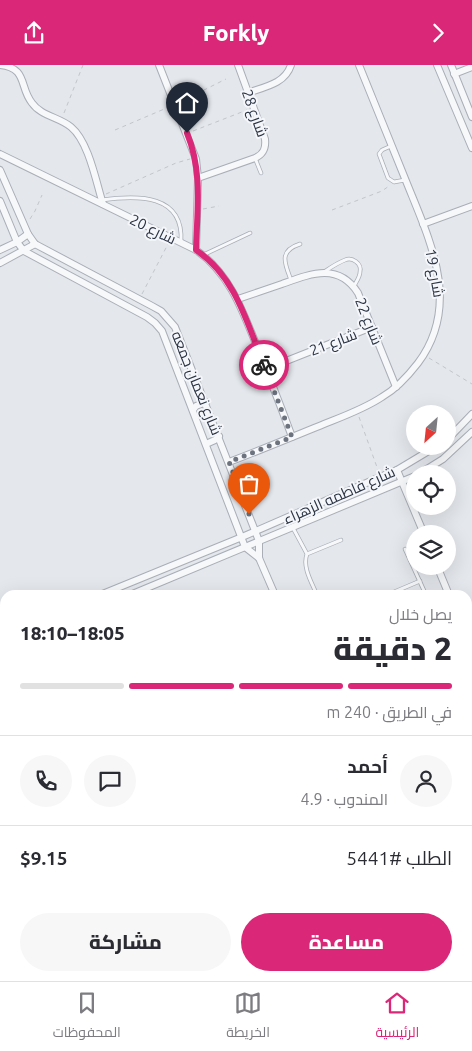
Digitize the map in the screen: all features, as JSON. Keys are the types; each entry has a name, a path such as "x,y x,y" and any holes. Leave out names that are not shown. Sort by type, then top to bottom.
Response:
{"street":[{"path":"0,65 15,69 20,75 27,97 32,104 39,110 70,126 78,134 89,157 102,200"},
{"path":"159,65 196,159 198,178 196,250"},
{"name":"شارع 28","path":"198,178 255,158 264,151 266,145 238,65"},
{"path":"247,93 281,81 286,76 291,65"},
{"name":"شارع 19","path":"229,462 356,411 384,397 411,372 424,355 438,324 440,304 436,264 423,224 359,65"},
{"path":"436,65 472,149"},
{"path":"451,65 472,117"},
{"path":"454,74 472,67"},
{"name":"شارع 20","path":"0,154 102,200 203,255 224,277 238,299 292,437"},
{"name":"شارع نعمان جمعه","path":"0,170 28,234 35,244 161,311 175,327 259,541 259,558 274,590"},
{"name":"شارع نعمان جمعه","path":"0,201 17,242 24,251 155,323 167,341 245,547 259,558"},
{"path":"423,224 472,206"},
{"path":"0,250 28,234"},
{"path":"0,263 35,244"},
{"path":"238,299 322,272"},
{"name":"شارع 22","path":"322,272 340,276 354,287 358,293 396,387"},
{"name":"شارع 21","path":"266,369 372,327"},
{"path":"193,410 201,403 206,402"},
{"path":"456,431 472,415"},
{"name":"شارع فاطمه الزهراء","path":"434,465 472,433"},
{"path":"206,443 211,443 219,436"},
{"name":"شارع فاطمه الزهراء","path":"112,590 398,470 422,455"},
{"path":"398,470 420,525"},
{"name":"شارع فاطمه الزهراء","path":"142,590 406,481"},
{"path":"440,575 446,590"}],"lane":[{"path":"391,145 379,154 388,178 394,182 405,180"},
{"path":"255,158 261,173"},
{"path":"102,200 138,197 158,201 171,209 179,220 182,230 181,243"},
{"path":"203,255 250,233"},
{"path":"292,281 285,263 285,256 288,250 300,244"},
{"path":"322,272 347,259 353,259 358,262 360,267 360,273 354,287"},
{"path":"293,527 307,554 305,559 306,568 315,590"},
{"path":"307,554 341,540"},
{"path":"417,575 424,590"},
{"path":"399,590 420,581"}],"path":[{"path":"61,121 84,65"},
{"path":"187,133 253,107"},
{"path":"102,200 176,163 196,159"},
{"path":"332,210 382,191 394,182"},
{"path":"24,225 35,211 42,195"},
{"path":"197,210 219,206"},
{"path":"140,299 171,238"},
{"path":"424,355 472,384"},
{"path":"356,411 380,477"}],"way so far":[{"path":"249,514 229,462 292,437 264,365"}],"route":[{"path":"187,133 196,159 198,178 196,250 216,267 232,287 264,365"}]}
